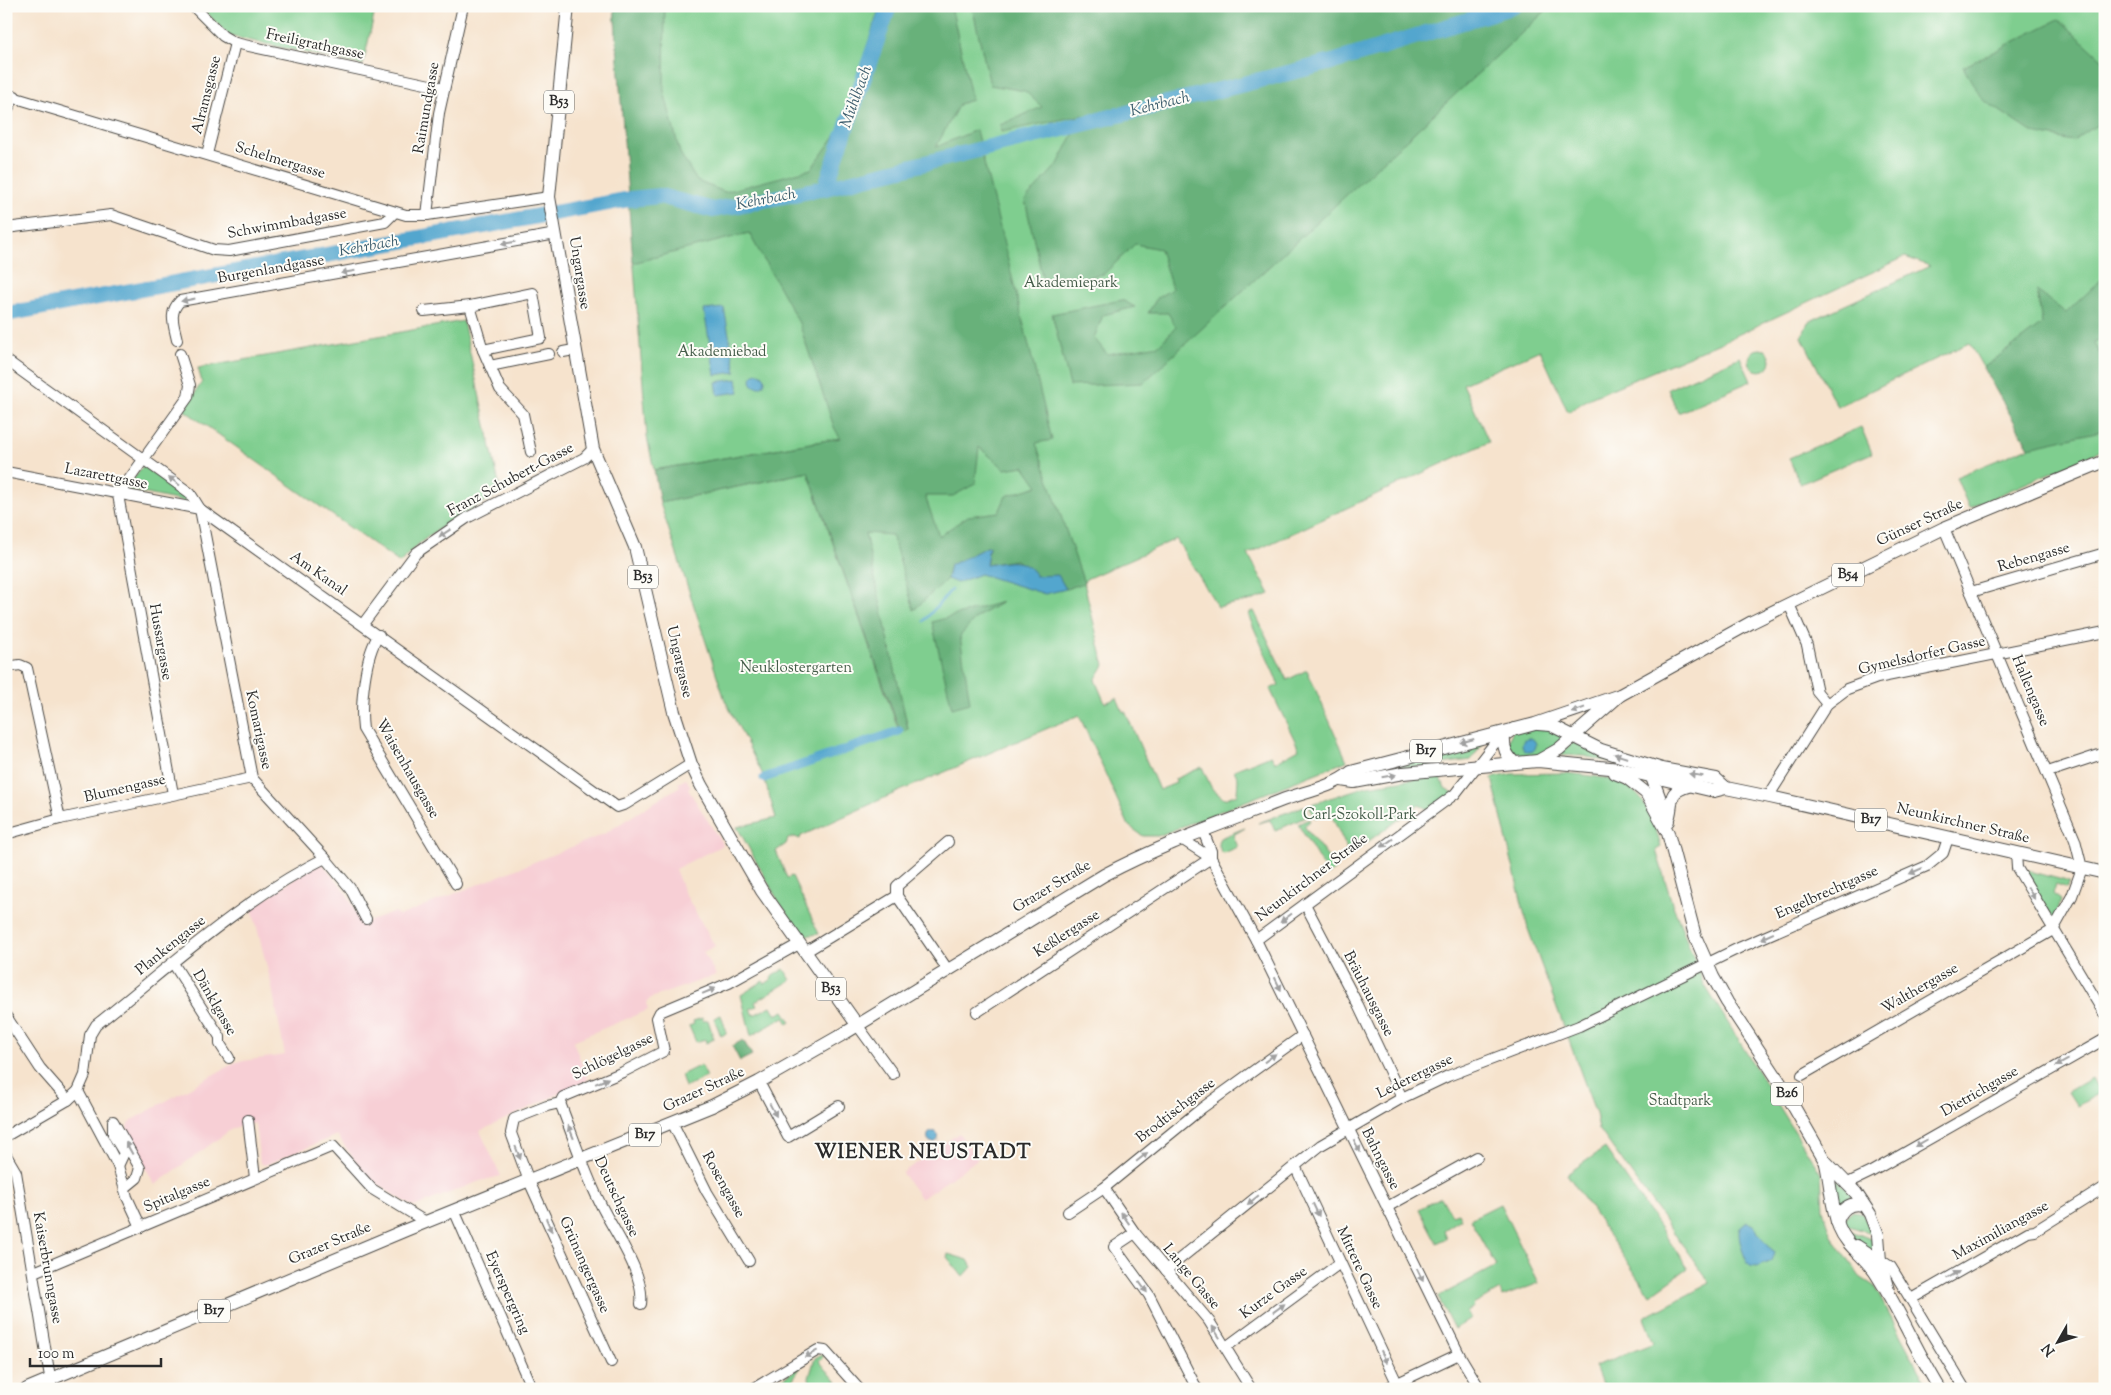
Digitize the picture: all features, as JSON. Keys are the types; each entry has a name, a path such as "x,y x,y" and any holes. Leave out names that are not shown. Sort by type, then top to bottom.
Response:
{"main road":[{"name":"B53","path":"551,208 568,6"},
{"name":"Ungargasse","path":"551,208 556,234 569,351 593,449 635,547 674,712 691,764 740,855 762,891 858,1026"},
{"name":"Günser Straße","path":"1620,695 1789,604 1944,528 2105,461"},
{"name":"B54","path":"1572,735 1620,695"},
{"name":"B54","path":"1535,724 1620,695"},
{"path":"1596,716 1592,730 1594,740 1601,750"},
{"name":"Grazer Straße","path":"27,1389 51,1384 454,1210 673,1124 759,1082 858,1026 1104,875 1203,831 1301,793 1341,780 1351,772 1535,724"},
{"name":"B17","path":"1535,724 1551,725 1601,750 1640,762"},
{"path":"1509,732 1506,754 1514,762"},
{"path":"1538,761 1559,749 1572,735"},
{"name":"Grazer Straße","path":"1341,780 1354,782 1403,773 1538,761"},
{"name":"Neunkirchner Straße","path":"1538,761 1716,779 1726,788"},
{"name":"B26","path":"1640,762 1657,773 1668,827 1695,936 1706,964 1727,1002 1785,1091 1825,1161 1846,1184 1876,1225 1880,1261 1889,1294"},
{"name":"B26","path":"1610,769 1627,778 1646,793 1668,827"},
{"path":"1646,793 1646,788 1657,773"},
{"name":"Neunkirchner Straße","path":"1657,773 1688,786 1714,791 1726,788 1770,797 2105,873"},
{"name":"B26","path":"1668,827 1670,801 1674,792 1688,786"},
{"name":"B26","path":"1825,1161 1837,1222 1849,1243 1869,1264 1889,1294 1940,1389"},
{"path":"1837,1222 1839,1215 1857,1201"}],"street":[{"name":"Freiligrathgasse","path":"194,6 223,36 235,43 444,88"},
{"name":"Raimundgasse","path":"427,215 444,88 463,6"},
{"name":"Alramsgasse","path":"207,154 235,43"},
{"name":"Schelmergasse","path":"10,95 395,212 416,216 551,208"},
{"path":"6,112 10,95"},
{"name":"Schwimmbadgasse","path":"6,228 111,215 214,250 229,251 385,222 395,212"},
{"name":"Burgenlandgasse","path":"177,340 172,315 174,308 180,302 556,234"},
{"path":"424,311 470,306 533,293 541,338 482,350"},
{"path":"470,306 482,350 500,389 523,414 531,452"},
{"path":"490,366 548,354"},
{"path":"118,495 143,457 188,396 190,385 182,358"},
{"name":"Am Kanal","path":"6,360 143,457 190,493 200,509 618,806 626,804 691,764"},
{"name":"Franz Schubert-Gasse","path":"363,624 416,553 467,518 584,458 593,449"},
{"name":"Lazarettgasse","path":"6,472 118,495 200,509"},
{"name":"Hussargasse","path":"118,495 173,794"},
{"name":"Komarigasse","path":"200,509 252,778 350,888 366,919"},
{"name":"Hallengasse","path":"1944,528 2048,772 2080,853 2082,868"},
{"name":"Rebengasse","path":"1971,592 2105,553"},
{"path":"1789,604 1807,645 1817,692 1827,704"},
{"name":"Gymelsdorfer Gasse","path":"1770,797 1773,789 1827,704 1847,689 1877,678 2105,632"},
{"name":"Waisenhausgasse","path":"378,635 371,646 362,716 363,729 456,884"},
{"path":"6,667 20,665 28,668 60,819"},
{"name":"Neunkirchner Straße","path":"1256,940 1455,794 1469,780 1494,744 1509,732"},
{"path":"2048,772 2105,753"},
{"path":"1446,769 1458,779 1459,788"},
{"name":"Blumengasse","path":"6,834 60,819 252,778"},
{"name":"Bahngasse","path":"1203,831 1211,851 1211,858 1256,940 1459,1354 1480,1389"},
{"name":"Engelbrechtgasse","path":"1706,964 1927,866 1943,853 1948,838"},
{"path":"1183,840 1211,858"},
{"path":"948,842 898,886 897,896 948,970"},
{"path":"2016,853 2017,868 2105,1015"},
{"name":"Plankengasse","path":"6,1136 68,1100 78,1091 85,1075 90,1035 96,1025 243,908 297,872 325,858"},
{"name":"Keßlergasse","path":"976,1012 1211,858"},
{"path":"2053,930 2072,896 2082,868"},
{"path":"802,948 897,896"},
{"name":"Bräuhausgasse","path":"1306,904 1369,1027 1402,1098"},
{"name":"Walthergasse","path":"1802,1075 2053,930"},
{"name":"Schlögelgasse","path":"529,1181 511,1133 514,1119 560,1103 563,1097 623,1072 664,1051 657,1018 660,1012 729,983 802,948"},
{"name":"Dänklgasse","path":"174,963 220,1037 220,1044 229,1058"},
{"name":"Lederergasse","path":"1166,1270 1295,1166 1348,1128 1402,1098 1448,1076 1579,1026 1706,964"},
{"path":"6,1016 40,1068 68,1100"},
{"name":"Ungargasse","path":"858,1026 893,1074"},
{"name":"Brodtischgasse","path":"1068,1212 1104,1188 1202,1108 1303,1035"},
{"name":"Dietrichgasse","path":"1846,1184 1871,1172 2105,1039"},
{"path":"759,1082 788,1137 839,1106"},
{"path":"78,1091 118,1166 126,1187 127,1196 141,1227"},
{"name":"Deutschgasse","path":"560,1103 599,1202 634,1267 642,1292 641,1304"},
{"path":"248,1120 255,1178"},
{"path":"118,1166 124,1153 112,1135 113,1121 140,1168 137,1178 126,1187"},
{"name":"Rosengasse","path":"673,1124 707,1192 749,1261"},
{"name":"Spitalgasse","path":"34,1272 333,1146 372,1189 426,1222"},
{"name":"Kaiserbrunngasse","path":"6,1155 16,1172 51,1384"},
{"path":"1387,1207 1478,1157"},
{"name":"Mittere Gasse","path":"1295,1166 1397,1383"},
{"path":"6,1178 16,1172"},
{"name":"Dietrichgasse","path":"1857,1201 1871,1172"},
{"name":"Grünangergasse","path":"529,1181 611,1362"},
{"name":"Maximiliangasse","path":"1911,1299 2028,1232 2035,1231 2105,1187"},
{"name":"Lange Gasse","path":"1104,1188 1134,1233 1209,1321 1251,1389"},
{"name":"Eyerspergring","path":"454,1210 532,1389"},
{"path":"1134,1233 1114,1248 1149,1295 1197,1389"},
{"path":"1849,1243 1855,1244 1891,1267 1965,1389"},
{"name":"Kurze Gasse","path":"1226,1347 1340,1263"},
{"path":"753,1389 818,1350 825,1350 859,1389"},
{"path":"1386,1389 1459,1354"}],"shaded area":[{"path":"686,779 691,787 688,789 723,845 675,869 684,892 715,946 703,952 716,975 651,998 646,1003 648,1010 573,1041 588,1080 480,1131 501,1176 480,1181 414,1207 368,1179 337,1135 265,1165 260,1163 255,1123 233,1128 155,1185 128,1134 127,1126 132,1120 236,1062 285,1055 271,983 252,908 301,874 322,863 345,891 362,924 395,912 399,916 604,834 680,786 678,783"},
{"path":"959,1133 978,1159 921,1199 902,1173"}],"green space":[{"path":"200,6 376,6 363,65 229,36"},
{"name":"Akademiepark","path":"614,6 2105,6 2105,449 1969,508 1956,477 2029,447 1969,343 1837,407 1802,337 1808,322 1930,266 1905,257 1720,343 1590,398 1568,412 1540,350 1463,384 1489,442 1248,554 1270,594 1253,600 1218,607 1176,539 1086,579 1084,583 1104,665 1095,680 1105,703 1117,698 1123,712 1125,711 1159,790 1176,783 1175,779 1202,767 1212,789 1224,799 1237,794 1238,779 1234,770 1271,755 1275,762 1299,749 1270,689 1279,685 1249,617 1250,612 1254,611 1287,680 1307,670 1347,761 1158,836 1143,836 1129,826 1079,715 893,794 801,836 800,839 795,837 788,839 786,844 776,851 787,878 792,876 819,934 803,936 779,902 737,827 776,818 763,775 725,700 660,503 808,472 900,734 908,729 840,438 654,470 647,437"},
{"path":"614,6 665,6 664,91 680,153 697,181 725,192 811,169 840,129 880,6 951,6 972,100 959,104 936,147 976,130 1052,440 1036,443 1084,583 1066,589 1058,576 1036,576 1016,560 986,565 989,547 950,565 947,579 914,610 892,535 865,533 908,729 901,734 808,472 660,503 654,470 840,438 834,427 799,323 749,233 633,263","holes":["979,447 1005,469 1024,466 1038,486 1006,496 999,512 968,516 939,536 925,496 953,496 975,484"]},
{"path":"972,6 1328,6 1343,10 1349,6 1551,6 1143,383 1070,386 1052,314 1122,300 1135,307 1103,315 1094,338 1107,354 1159,345 1176,327 1168,313 1148,313 1157,298 1172,289 1160,249 1135,244 1104,274 1044,285 1025,200 1058,164 1083,115 1001,132 1000,125 1042,107 1025,91 990,85"},
{"path":"2059,19 2105,62 2105,111 2100,123 2073,141 2033,133 1982,99 1963,67"},
{"path":"2105,276 2105,337 2094,342 2105,365 2105,430 2029,447 1983,368 2042,324 2037,291 2066,313"},
{"path":"463,321 501,493 433,533 400,563 184,410 202,382 198,368"},
{"path":"1760,349 1768,352 1771,360 1768,368 1760,371 1752,368 1749,360 1752,352"},
{"path":"1740,357 1751,381 1678,413 1668,389"},
{"path":"1861,427 1872,453 1800,484 1789,458"},
{"path":"143,466 188,498 188,501 185,502 128,490 127,488"},
{"path":"1002,602 977,617 960,636 970,703 952,708 932,622"},
{"path":"1535,724 1573,735 1559,749 1514,763 1504,748 1514,729"},
{"path":"1484,742 1471,760 1367,774"},
{"path":"1573,742 1639,769 1584,756 1559,755"},
{"name":"Stadtpark","path":"1565,773 1587,775 1619,782 1640,797 1648,810 1661,847 1656,850 1672,903 1704,984 1821,1174 1823,1210 1832,1236 1860,1277 1874,1286 1929,1389 1604,1389 1595,1366 1654,1343 1644,1318 1710,1283 1599,1129 1596,1114 1528,929 1492,778 1511,774"},
{"name":"Carl-Szokoll-Park","path":"1440,775 1445,788 1455,794 1432,811 1419,805 1345,858 1347,849 1329,810 1315,818 1309,805 1367,786"},
{"path":"1304,806 1308,816 1275,831 1270,820 1258,823"},
{"path":"1309,819 1310,821 1304,826 1336,868 1328,875 1298,824"},
{"path":"1245,828 1233,835 1238,847 1224,853 1221,852 1218,842 1220,838"},
{"path":"2026,870 2070,882 2067,888 2056,884 2053,894 2061,900 2055,921 2024,872"},
{"path":"784,969 791,980 755,1002 757,1006 750,1009 754,1015 771,1006 776,1015 784,1011 791,1022 788,1024 784,1017 751,1036 741,995 763,981 765,984 772,979 771,977"},
{"path":"721,1015 727,1033 721,1036 714,1018"},
{"path":"702,1018 703,1021 708,1020 714,1039 706,1043 705,1039 696,1042 689,1026 694,1024 693,1021"},
{"path":"743,1040 752,1055 740,1061 732,1046"},
{"path":"701,1065 707,1077 685,1087 681,1075"},
{"path":"2092,1078 2100,1093 2077,1106 2068,1092"},
{"path":"1605,1148 1688,1268 1650,1295 1567,1174"},
{"path":"1834,1176 1852,1195 1839,1207"},
{"path":"1441,1197 1451,1215 1458,1213 1461,1219 1444,1230 1447,1238 1437,1243 1419,1209"},
{"path":"1500,1204 1539,1283 1502,1297 1500,1290 1473,1305 1474,1307 1467,1311 1471,1319 1454,1329 1438,1297 1496,1266 1470,1219"},
{"path":"1853,1211 1863,1213 1872,1232 1844,1224 1845,1218"},
{"path":"1848,1232 1854,1232 1873,1240 1874,1254 1861,1246"},
{"path":"948,1254 968,1260 972,1267 963,1277 947,1257"},
{"path":"825,1355 819,1361 843,1389 810,1389 809,1378 815,1358"},
{"path":"802,1365 793,1379 794,1389 779,1389 763,1384 782,1379"}],"water":[{"path":"724,308 736,372 715,375 704,310"},
{"path":"758,373 763,375 765,380 763,385 758,387 753,385 751,380 753,375"},
{"path":"737,379 739,392 718,395 716,382"},
{"path":"989,546 986,565 1008,562 1020,563 1026,565 1036,576 1058,575 1066,589 1045,594 980,574 957,583 947,579 950,565"},
{"path":"1529,738 1534,740 1536,745 1534,750 1529,752 1524,750 1522,745 1524,740"},
{"path":"933,1131 939,1137 933,1143 927,1137"},
{"path":"1747,1222 1755,1226 1759,1235 1774,1252 1771,1261 1757,1267 1750,1266 1740,1242 1740,1228"}],"waterway":[{"name":"Mühlbach","path":"825,188 889,6"},
{"name":"Kehrbach","path":"6,314 630,199 660,196 713,210 825,188 1336,61 1514,6"},
{"path":"924,621 951,590"},
{"path":"764,778 899,731"}],"district":[{"name":"WIENER NEUSTADT","path":"923,1153"}],"park label":[{"name":"Akademiebad","path":"722,352"},
{"name":"Neuklostergarten","path":"796,668"}]}
